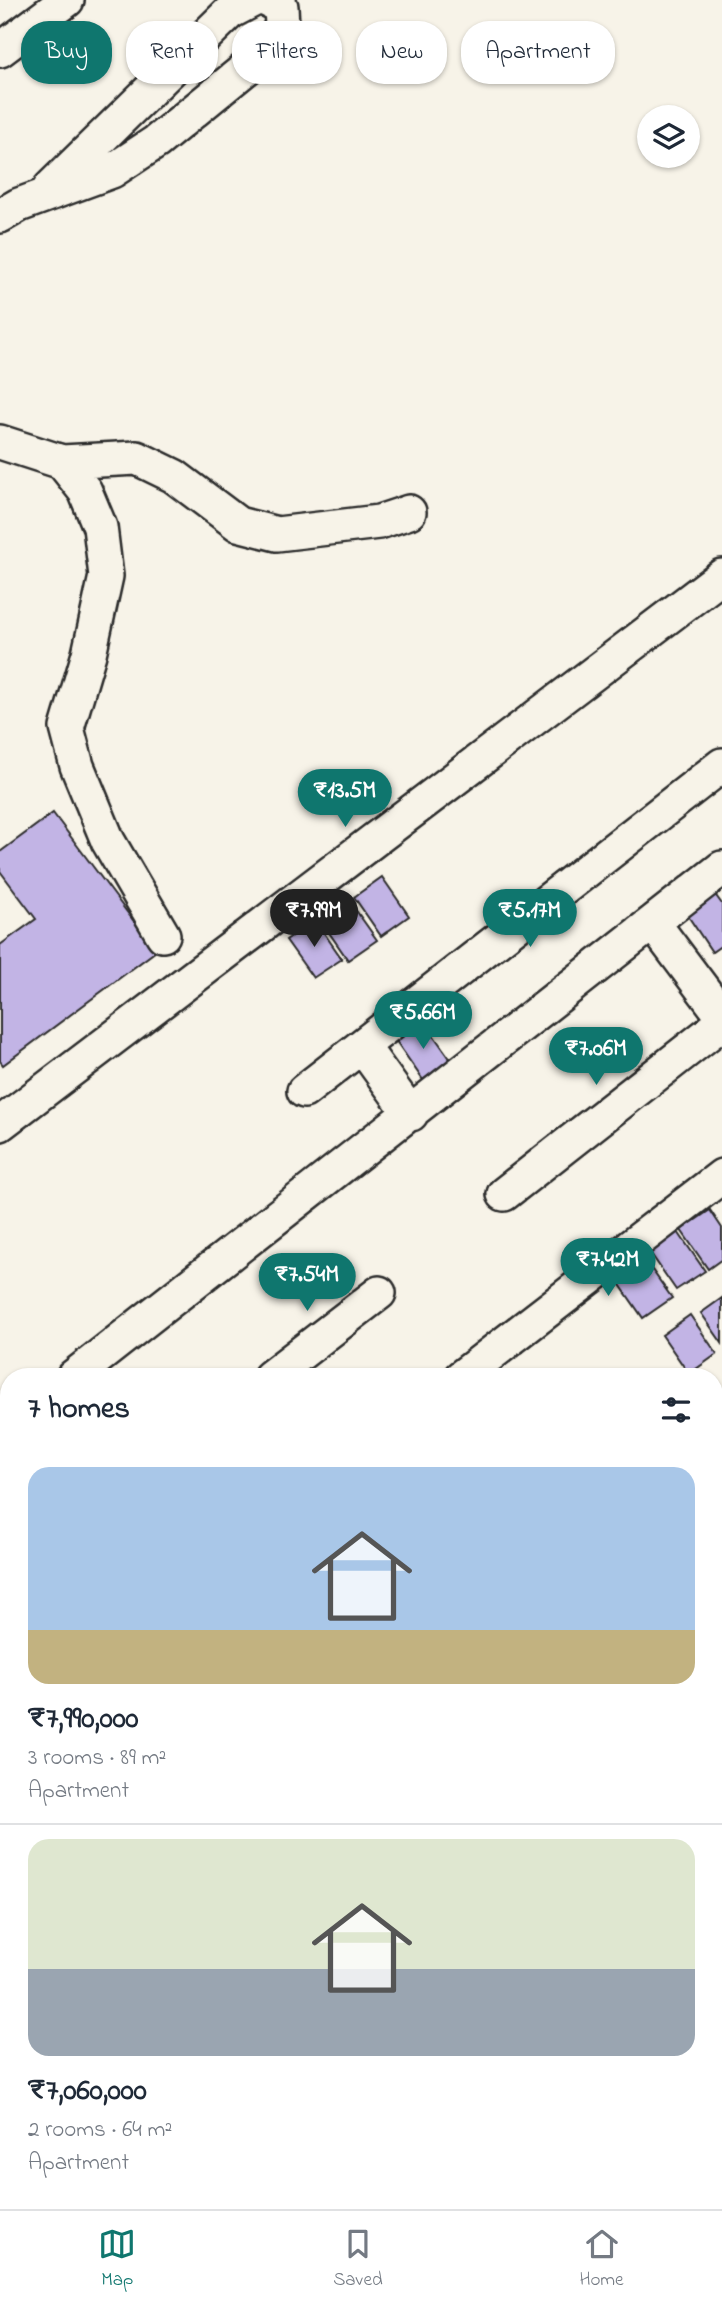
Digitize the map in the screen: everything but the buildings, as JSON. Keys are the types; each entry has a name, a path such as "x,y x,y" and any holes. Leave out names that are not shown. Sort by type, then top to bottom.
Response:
{"street":[{"path":"0,50 67,0"},
{"path":"41,197 230,12 253,0"},
{"path":"0,216 41,197 112,171 156,142 265,53 282,26 281,7 267,0"},
{"path":"0,442 62,462 137,458 174,476 238,524 277,534 379,522 409,512"},
{"path":"62,462 85,491 100,527 106,576 89,654 67,728 77,766 108,841 163,935"},
{"path":"0,1124 722,576"},
{"path":"304,1091 722,765"},
{"path":"85,1368 722,869"},
{"path":"653,923 722,1015"},
{"path":"504,1194 722,1023"},
{"path":"362,1046 411,1114"},
{"path":"473,1368 722,1176"},
{"path":"282,1368 379,1293"}]}
